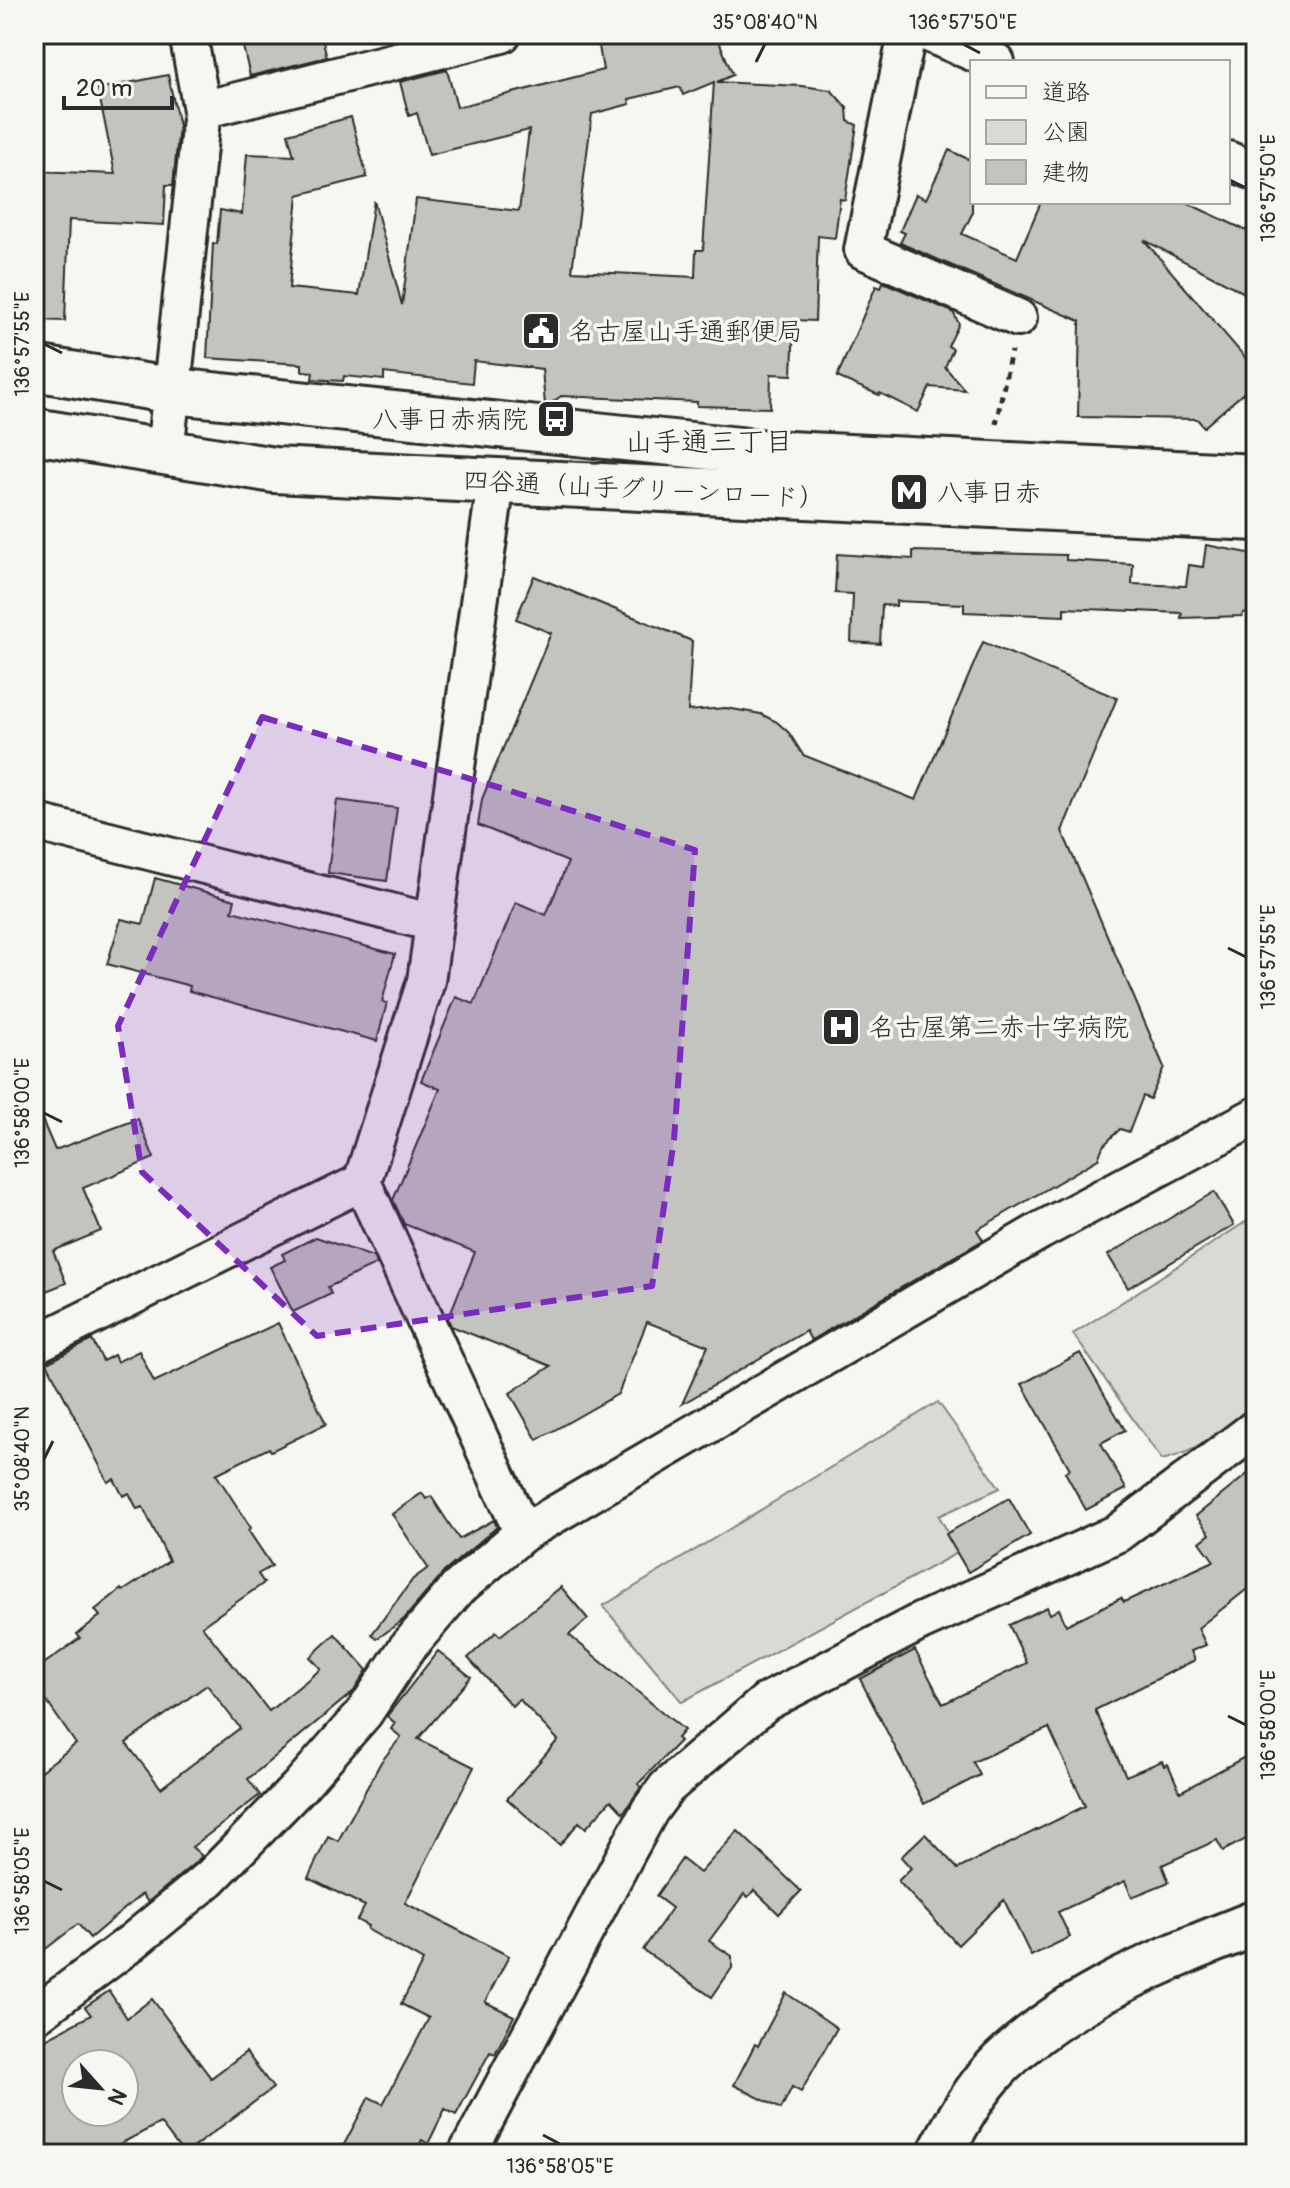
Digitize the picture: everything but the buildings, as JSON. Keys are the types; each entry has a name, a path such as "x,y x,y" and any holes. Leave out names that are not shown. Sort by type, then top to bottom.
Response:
{"street":[{"path":"165,452 202,110 188,34"},
{"path":"202,110 502,34"},
{"path":"907,34 863,250 1018,318"},
{"path":"930,34 991,60"},
{"path":"1230,161 1256,172"},
{"path":"34,368 174,391 768,453 1256,477"},
{"name":"四谷通（山手グリーンロード）","path":"34,431 274,470 1256,518"},
{"path":"496,482 426,981 362,1182 523,1533"},
{"path":"34,822 434,923"},
{"path":"34,2016 131,1943 210,1878 299,1787 364,1713 407,1648 458,1588 523,1533 1040,1231 1256,1116"},
{"path":"34,1345 362,1182"},
{"path":"467,2154 627,1852 650,1810 667,1787 766,1702 920,1622 1118,1533 1256,1428"},
{"path":"940,2154 963,2111 1000,2064 1060,2016 1133,1974 1256,1923"}],"path":[{"path":"987,464 1018,318"}],"highlighted area":[{"path":"262,717 695,850 674,1140 652,1286 317,1336 142,1172 118,1026"}],"green space":[{"path":"1256,1215 1256,1402 1213,1438 1189,1451 1162,1460 1073,1334"},
{"path":"938,1402 1000,1488 939,1516 959,1552 682,1702 603,1606"}],"place":[{"name":"名古屋山手通郵便局","path":"541,331"},
{"name":"八事日赤病院","path":"556,419"},
{"name":"八事日赤","path":"909,492"},
{"name":"名古屋第二赤十字病院","path":"841,1027"}],"district":[{"name":"山手通三丁目","path":"709,441"}]}
